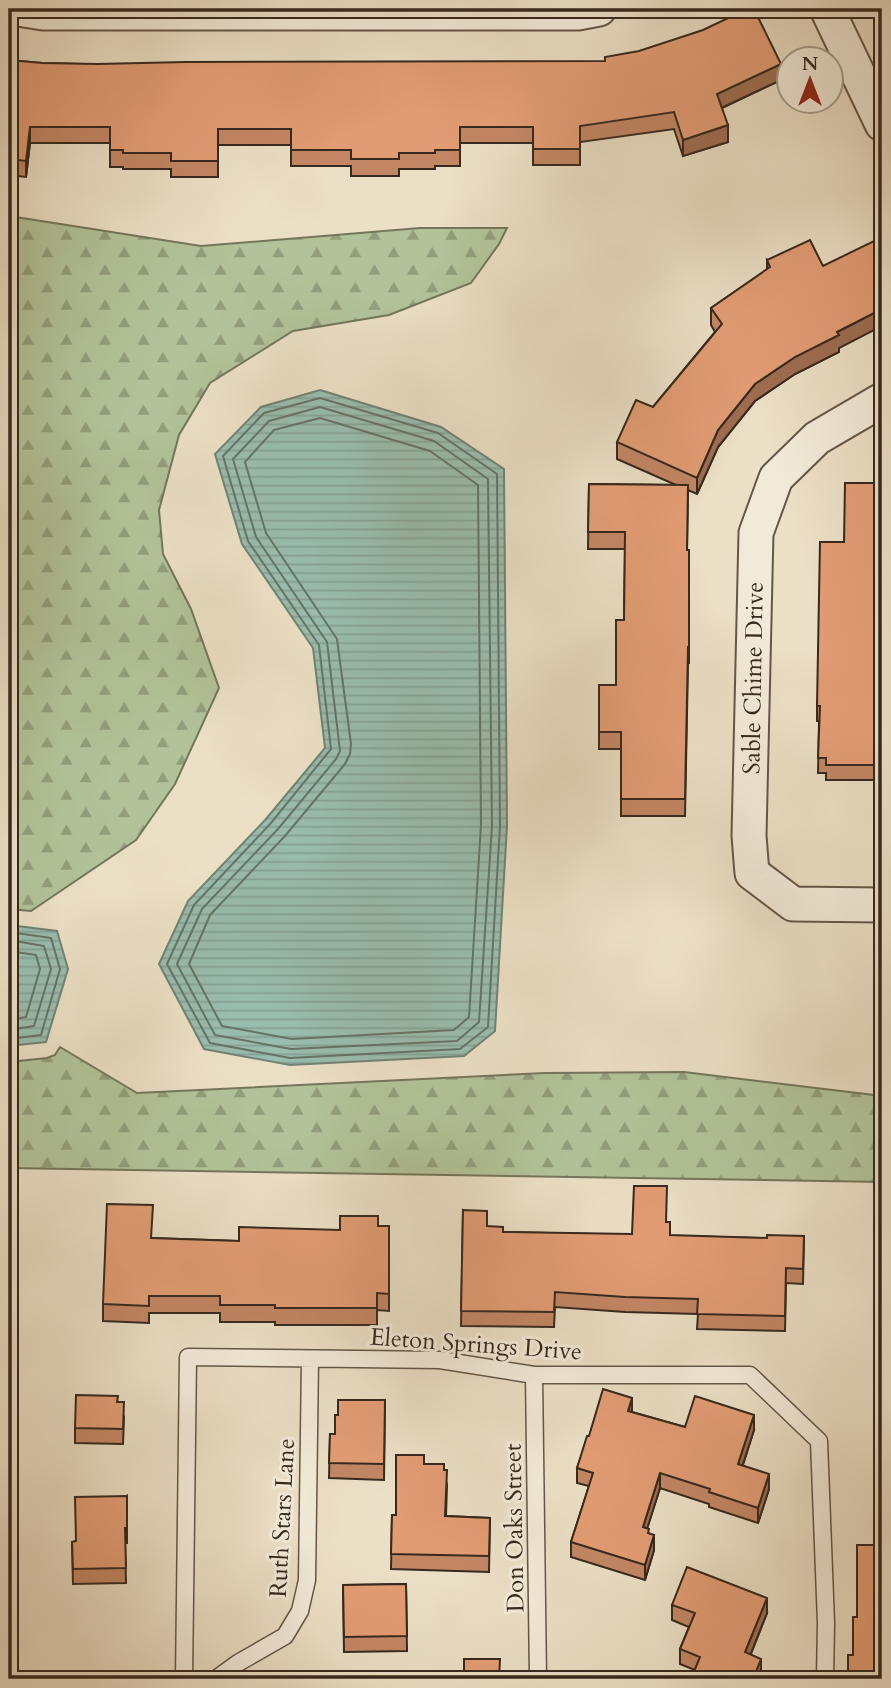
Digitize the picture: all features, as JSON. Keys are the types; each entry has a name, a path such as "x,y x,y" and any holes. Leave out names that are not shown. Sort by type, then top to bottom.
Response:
{"street":[{"path":"18,9 43,13 578,13 599,9"},
{"path":"827,9 882,124"},
{"name":"Sable Chime Drive","path":"882,400 817,438 776,478 756,533 749,836 752,873 793,904 882,905"}],"lane":[{"name":"Eleton Springs Drive","path":"184,1679 188,1357 440,1360 534,1375 750,1375 819,1441 826,1623 825,1679"},
{"name":"Ruth Stars Lane","path":"216,1679 285,1636 300,1611 307,1580 310,1359"},
{"name":"Don Oaks Street","path":"534,1375 538,1679"}],"green space":[{"path":"9,216 201,246 420,228 507,228 471,283 389,315 293,331 210,383 179,435 159,510 163,554 191,609 219,688 175,784 136,840 31,911 9,909"},
{"path":"60,1047 137,1093 545,1073 684,1072 882,1096 882,1182 9,1168 9,1062 47,1058 55,1055"}],"water":[{"path":"320,390 441,427 504,469 507,826 495,1031 464,1056 290,1065 204,1049 159,964 188,901 266,819 325,748 313,648 242,544 215,454 261,407"},
{"path":"9,925 57,931 68,969 46,1042 9,1046"}],"building":[{"path":"747,9 754,9 776,54 776,66 717,94 728,125 683,140 674,112 580,126 580,149 533,149 533,127 460,127 460,150 399,153 399,159 351,159 351,150 291,150 291,129 218,129 218,161 171,161 171,153 123,153 123,150 110,150 110,127 30,127 26,161 9,159 9,60 97,64 605,61 605,57 639,51 703,30"},
{"path":"810,240 823,266 876,240 882,253 882,309 837,332 839,335 795,357 755,384 718,430 697,478 617,442 636,400 653,407 722,324 711,308 770,267 767,260"},
{"path":"845,483 882,483 882,765 826,765 826,758 818,758 820,542 844,542"},
{"path":"589,484 688,485 689,647 685,799 621,799 621,732 599,732 599,685 616,685 616,620 624,620 625,532 588,532"},
{"path":"634,1186 667,1186 666,1222 670,1222 670,1235 767,1238 767,1235 804,1236 803,1269 786,1268 785,1316 697,1314 698,1299 555,1292 554,1312 461,1311 463,1210 487,1211 487,1226 503,1227 503,1232 632,1234"},
{"path":"107,1204 153,1205 151,1238 239,1241 239,1227 340,1230 340,1216 378,1216 378,1226 389,1226 389,1294 377,1293 377,1308 220,1305 220,1296 149,1296 149,1306 103,1304"},
{"path":"603,1389 632,1398 628,1411 685,1427 695,1396 754,1415 738,1464 769,1474 758,1508 660,1473 643,1527 654,1535 645,1565 571,1542 593,1473 577,1468"},
{"path":"76,1395 118,1396 117,1402 124,1402 123,1429 75,1428"},
{"path":"338,1400 385,1400 384,1464 329,1463 330,1434 335,1434"},
{"path":"396,1455 424,1455 424,1464 444,1464 444,1470 447,1470 445,1516 490,1518 489,1556 391,1554 392,1515 396,1515"},
{"path":"127,1496 126,1568 73,1569 72,1542 76,1541 75,1497"},
{"path":"857,1545 882,1545 882,1679 847,1679 848,1655 853,1655 853,1617 857,1617"},
{"path":"687,1567 767,1598 745,1652 761,1659 753,1679 691,1679 700,1657 680,1649 695,1613 672,1605"},
{"path":"406,1584 407,1636 344,1637 343,1585"},
{"path":"464,1659 500,1659 499,1679 464,1679"}]}
